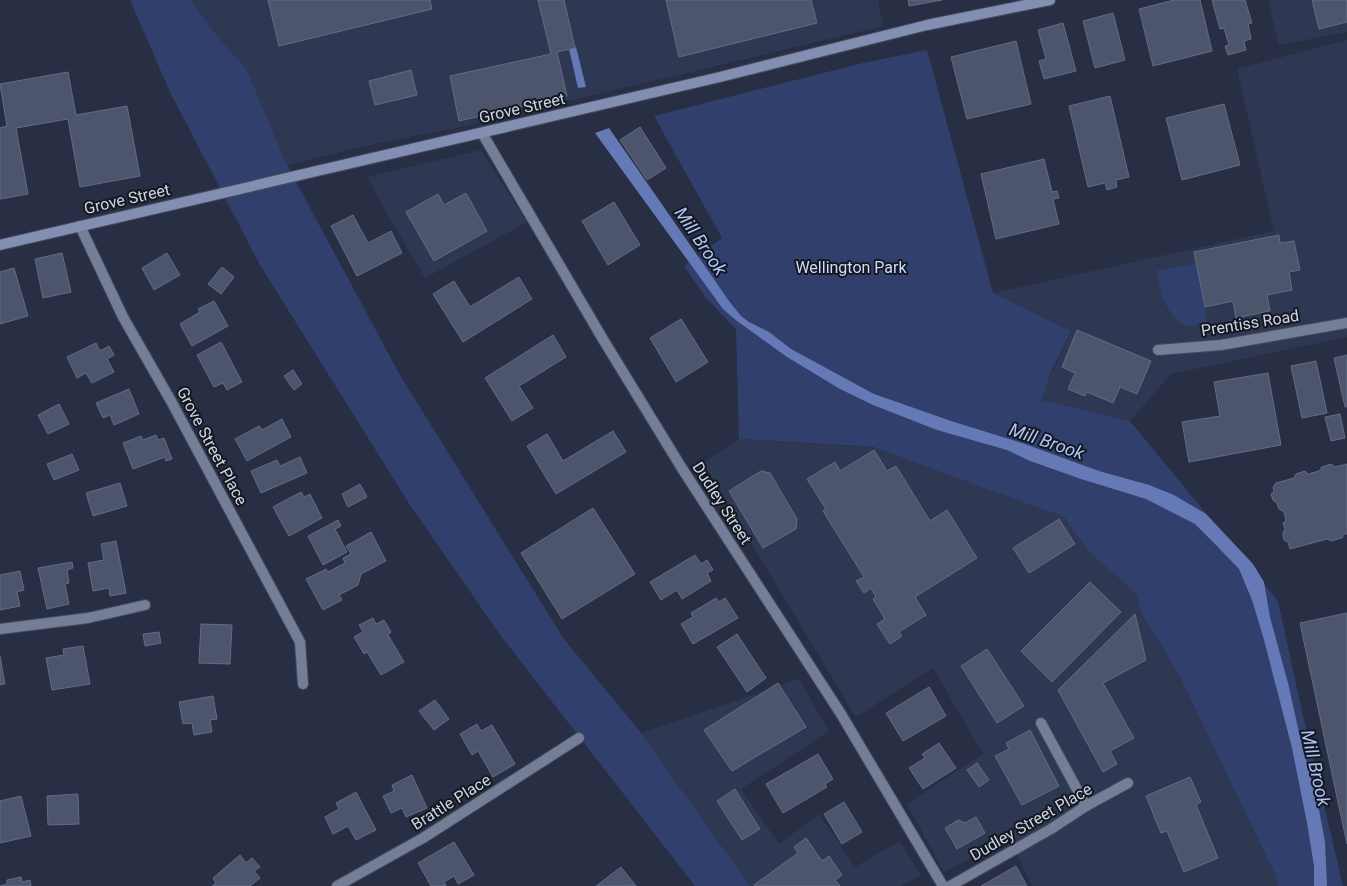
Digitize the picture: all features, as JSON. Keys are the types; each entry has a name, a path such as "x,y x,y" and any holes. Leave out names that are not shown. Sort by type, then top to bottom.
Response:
{"main road":[{"name":"Grove Street","path":"0,245 720,77 927,25 1050,0"}],"street":[{"name":"Dudley Street","path":"482,133 609,349 683,470 841,714 943,886"},
{"name":"Grove Street Place","path":"80,226 123,317 175,409 300,642 303,684"},
{"name":"Prentiss Road","path":"1158,350 1221,344 1347,323"},
{"path":"0,629 88,618 144,605"},
{"path":"1041,724 1086,806"},
{"name":"Brattle Place","path":"337,886 423,838 579,738"},
{"name":"Dudley Street Place","path":"950,886 1128,783"}],"shaded area":[{"path":"191,0 878,0 883,26 456,128 378,143 287,165 246,68 217,36"},
{"path":"1268,0 1347,0 1347,32 1279,45"},
{"path":"1347,40 1347,337 1171,374 1130,421 1040,400 1071,331 993,293 1274,231 1237,69"},
{"path":"576,47 586,87 578,88 569,49"},
{"path":"609,128 729,301 741,316 749,322 769,332 791,349 874,394 1022,443 1099,471 1149,485 1174,495 1206,514 1253,564 1264,582 1270,617 1319,810 1325,842 1327,886 1314,886 1314,866 1292,748 1264,640 1252,600 1239,569 1195,524 1146,499 1081,479 1030,461 1007,450 937,430 873,405 840,389 787,357 723,309 595,133"},
{"path":"481,150 527,222 425,278 367,177"},
{"path":"739,439 877,448 1064,517 1091,553 1137,594 1141,613 1178,673 1279,886 1032,886 1009,839 944,872 907,804 983,754 933,668 856,717 703,463"},
{"path":"799,679 829,731 741,789 779,844 819,814 855,867 900,841 921,875 901,886 750,886 641,733"}],"green space":[{"path":"130,0 191,0 217,36 246,68 287,165 401,377 564,639 641,733 750,886 695,886 498,632 408,502 260,265 170,92"},
{"name":"Wellington Park","path":"927,50 993,293 1071,331 1053,368 1041,400 1130,421 1278,601 1343,886 1278,886 1275,875 1178,673 1141,613 1137,594 1088,551 1064,517 873,447 739,439 736,329 706,298 684,266 722,238 654,116 863,63"},
{"path":"1197,263 1207,322 1191,326 1176,320 1171,313 1166,305 1156,271"}],"building":[{"path":"268,0 430,0 432,9 279,46"},
{"path":"538,0 564,0 575,48 557,52 567,96 459,121 450,76 551,54"},
{"path":"666,0 811,0 817,23 679,57"},
{"path":"908,0 942,0 909,6"},
{"path":"1174,0 1200,0 1212,51 1153,66 1139,9"},
{"path":"1212,0 1245,0 1252,23 1248,24 1251,39 1244,41 1246,50 1228,55 1225,46 1229,45 1224,28 1220,29"},
{"path":"1312,0 1347,0 1347,22 1319,29"},
{"path":"1113,13 1125,60 1095,68 1083,21"},
{"path":"1063,23 1076,71 1044,79 1039,61 1046,59 1038,30"},
{"path":"1016,41 1031,104 967,119 951,57"},
{"path":"411,70 417,95 375,105 369,81"},
{"path":"68,72 76,115 127,106 140,176 80,187 68,119 16,128 28,194 0,199 0,128 7,126 0,84"},
{"path":"1110,96 1129,177 1116,180 1117,187 1107,190 1105,183 1088,187 1069,106"},
{"path":"1224,104 1240,165 1182,180 1166,118"},
{"path":"640,127 666,168 647,180 620,140"},
{"path":"1044,159 1052,192 1057,191 1059,198 1053,199 1059,224 996,239 981,174"},
{"path":"466,193 487,231 434,261 406,212 438,194 444,205"},
{"path":"614,202 640,245 608,265 582,221"},
{"path":"353,215 368,243 391,231 402,253 357,276 331,226"},
{"path":"1279,235 1280,243 1294,241 1300,270 1289,272 1292,290 1267,295 1270,311 1236,318 1233,301 1205,307 1194,252"},
{"path":"62,253 71,292 43,298 35,259"},
{"path":"167,253 180,275 154,290 142,268"},
{"path":"222,267 234,277 221,294 208,284"},
{"path":"14,268 28,316 0,324 0,272"},
{"path":"519,277 532,299 463,342 433,294 454,281 470,307"},
{"path":"214,301 228,326 192,346 180,324 200,312 198,309"},
{"path":"681,319 708,362 676,382 650,338"},
{"path":"1077,330 1151,361 1137,394 1120,387 1113,403 1087,392 1085,396 1068,389 1075,373 1062,367"},
{"path":"553,335 566,357 519,386 533,408 512,421 485,378"},
{"path":"221,342 242,382 227,390 223,383 214,387 197,355"},
{"path":"96,343 100,351 109,346 114,355 107,359 114,372 92,383 86,373 77,378 67,357"},
{"path":"1347,355 1347,407 1345,407 1334,358"},
{"path":"1316,361 1327,413 1302,418 1291,366"},
{"path":"293,370 302,384 294,390 284,376"},
{"path":"1268,373 1281,445 1189,462 1182,422 1220,416 1214,382"},
{"path":"129,389 139,414 114,425 110,415 103,418 96,403"},
{"path":"59,404 69,424 48,434 38,415"},
{"path":"1340,414 1345,438 1331,441 1325,417"},
{"path":"282,419 291,437 247,461 235,439 259,426 262,430"},
{"path":"613,431 626,452 556,494 527,446 547,434 563,461"},
{"path":"156,435 158,440 164,438 172,459 166,461 165,457 133,469 123,443 141,436 143,440"},
{"path":"874,450 887,471 896,466 930,521 947,510 977,558 915,597 926,615 899,632 902,636 890,644 877,624 885,619 873,599 876,597 871,588 864,593 856,581 864,577 823,511 826,509 807,479 835,462 840,471"},
{"path":"72,454 79,470 54,480 47,464"},
{"path":"300,457 307,473 261,493 251,471 277,460 280,466"},
{"path":"1331,464 1335,467 1347,464 1347,534 1344,534 1342,538 1331,541 1327,539 1290,549 1288,542 1284,540 1283,533 1285,529 1283,523 1286,520 1284,512 1279,509 1277,503 1273,500 1271,494 1274,491 1273,487 1276,483 1294,478 1296,474 1305,471 1308,474 1319,471 1322,467"},
{"path":"761,471 770,473 797,519 796,529 763,548 729,491"},
{"path":"120,483 127,506 93,516 86,493"},
{"path":"360,484 367,497 348,507 342,494"},
{"path":"301,492 304,497 310,494 322,518 289,536 273,507"},
{"path":"593,508 635,574 562,619 521,553"},
{"path":"1059,519 1075,544 1029,573 1013,548"},
{"path":"338,520 341,526 335,529 347,552 323,565 308,536"},
{"path":"371,532 386,561 361,574 358,585 339,595 342,600 323,610 306,579 326,569 328,572 345,563 343,558 351,554 346,546"},
{"path":"116,541 126,593 110,596 109,588 93,591 88,563 104,560 101,544"},
{"path":"695,555 701,564 707,560 713,570 707,573 711,581 682,599 677,590 661,600 650,582"},
{"path":"72,562 73,568 67,570 69,583 65,584 69,604 47,609 38,568"},
{"path":"20,571 24,590 17,592 20,606 0,610 0,575"},
{"path":"1090,582 1121,612 1052,682 1021,651"},
{"path":"716,598 719,602 725,598 738,618 693,644 681,624 693,617 691,613"},
{"path":"1347,613 1347,844 1300,623"},
{"path":"1135,614 1146,660 1103,683 1134,738 1110,751 1117,764 1103,772 1058,690"},
{"path":"373,618 376,624 384,620 391,632 388,635 404,662 381,675 367,652 364,654 354,637 363,632 359,625"},
{"path":"201,624 232,625 230,664 199,663"},
{"path":"159,632 161,643 145,646 143,634"},
{"path":"737,634 766,678 747,692 717,647"},
{"path":"83,646 90,684 52,690 46,658 64,655 63,649"},
{"path":"987,649 1024,706 997,723 961,666"},
{"path":"0,656 5,684 0,685"},
{"path":"778,683 806,727 732,771 704,730"},
{"path":"929,687 946,716 903,741 886,713"},
{"path":"213,696 217,719 210,720 212,732 194,735 192,723 183,724 179,702"},
{"path":"435,700 449,719 434,730 419,711"},
{"path":"477,724 481,731 492,725 515,764 493,777 478,751 472,755 460,734"},
{"path":"1030,730 1059,786 1022,805 995,756 1009,749 1006,743"},
{"path":"939,743 956,768 923,789 909,768 925,758 922,754"},
{"path":"818,754 833,779 825,784 827,787 783,813 766,784"},
{"path":"977,763 989,780 979,787 967,770"},
{"path":"412,775 427,808 406,817 402,808 391,813 383,796 394,791 392,785"},
{"path":"1190,777 1201,802 1196,805 1218,858 1184,872 1167,831 1161,833 1146,796"},
{"path":"735,789 760,829 742,840 717,801"},
{"path":"356,792 376,830 356,840 348,826 333,834 325,817 339,809 336,803"},
{"path":"78,794 79,824 48,825 47,796"},
{"path":"21,796 31,836 0,843 0,801"},
{"path":"844,802 862,832 842,844 824,814"},
{"path":"976,817 985,833 957,849 945,828 958,820 965,823"},
{"path":"806,838 822,861 829,856 842,875 835,880 840,886 754,885 798,853 794,847"},
{"path":"454,842 474,875 458,884 454,876 444,882 446,886 431,886 418,863"},
{"path":"240,855 246,863 252,858 260,867 254,871 260,878 250,886 212,886 216,883 213,878"},
{"path":"1016,866 1027,886 981,886"},
{"path":"621,867 636,886 596,886"},
{"path":"21,877 22,882 30,880 31,886 0,886 7,884 7,880"}],"water label":[{"name":"Mill Brook","path":"701,241"},
{"name":"Mill Brook","path":"1047,441"},
{"name":"Mill Brook","path":"1316,768"}]}
